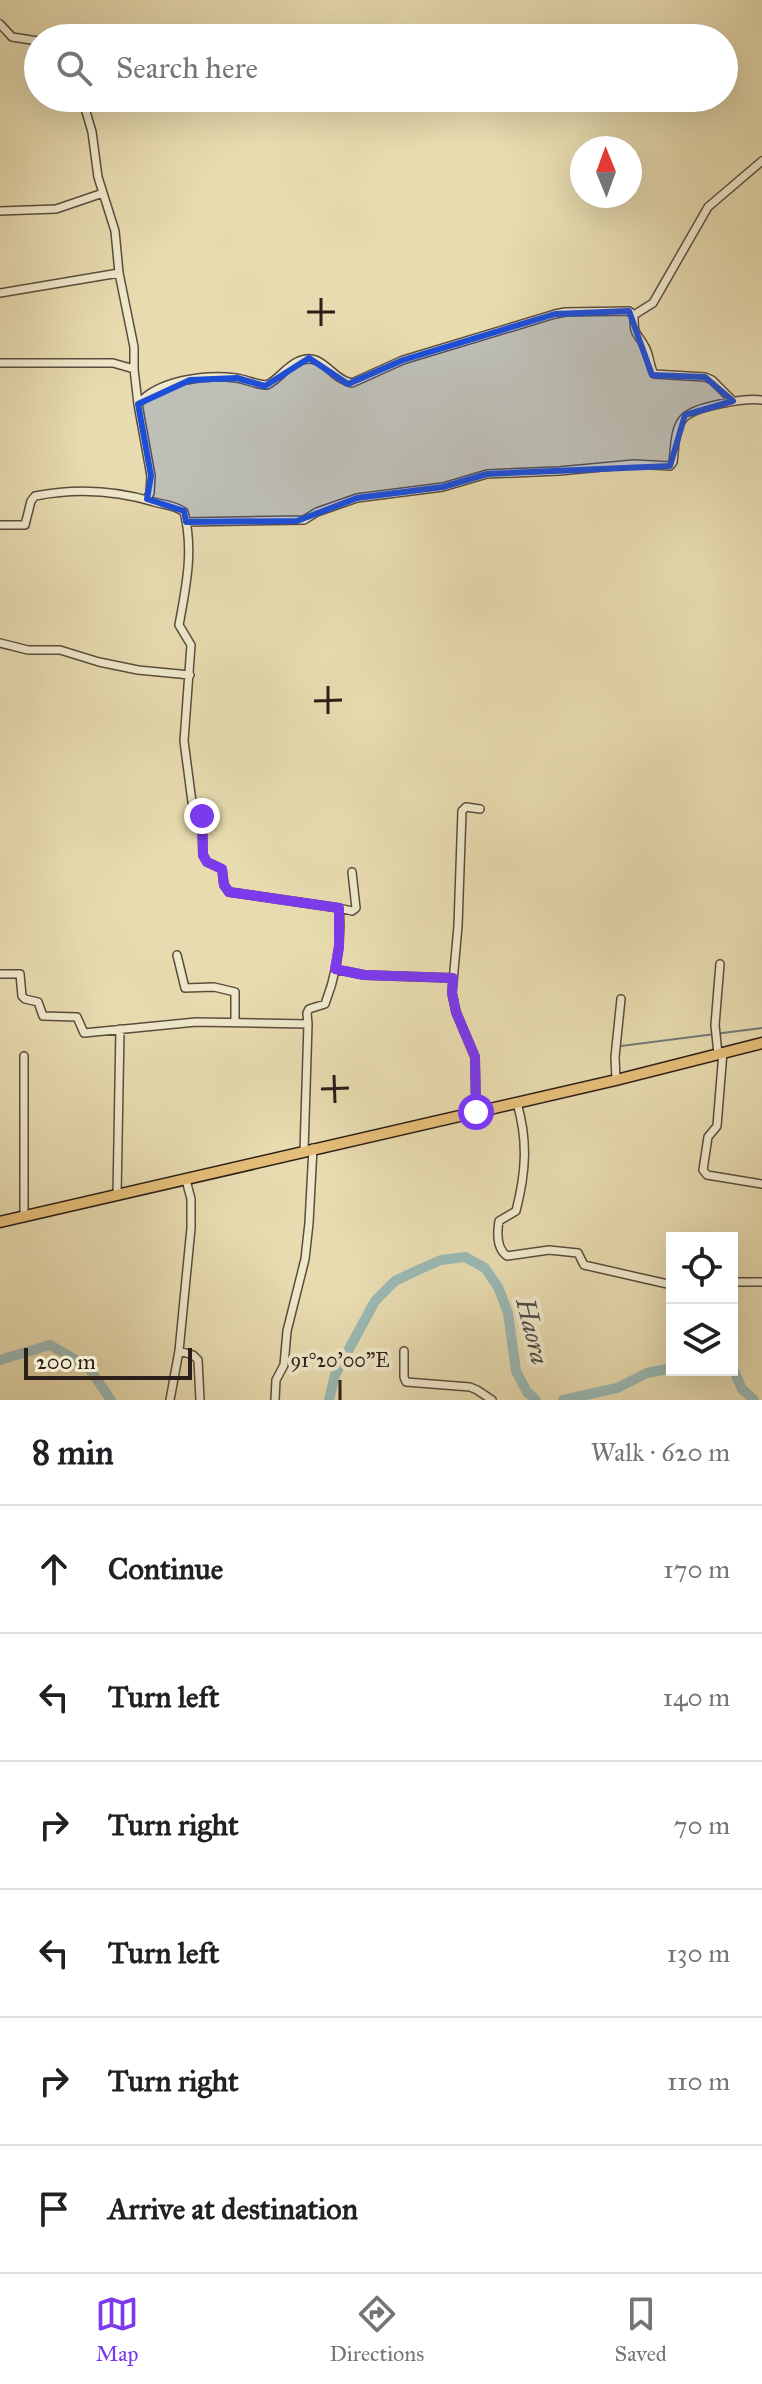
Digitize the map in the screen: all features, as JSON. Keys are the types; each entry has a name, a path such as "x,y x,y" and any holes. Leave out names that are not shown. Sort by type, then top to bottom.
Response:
{"main road":[{"path":"0,1222 616,1080 762,1043"}],"street":[{"path":"0,24 12,37 24,39"},
{"path":"86,112 103,193 115,231 119,273 134,347 138,404 151,476 147,499"},
{"path":"634,315 653,303 708,207 762,161"},
{"path":"0,211 56,209 103,193"},
{"path":"0,293 119,273"},
{"path":"138,404 156,391 190,380 237,378 267,385 293,364 309,358 319,360 345,382 352,383 403,360 555,314 629,311 634,315"},
{"path":"634,315 636,335 646,348 654,374 705,377 733,401"},
{"path":"0,363 113,363 134,369"},
{"path":"186,522 304,520 317,512 357,498 443,487 495,472 559,471 634,464 670,466 678,427 687,414 733,401 762,400"},
{"path":"0,525 25,525 31,501 38,495 99,490 175,506 184,512 190,543 179,625 191,642 185,755 192,802 202,816 201,848 204,859 222,869 224,885 229,892 352,911 356,908 352,872"},
{"path":"0,643 31,651 60,650 138,670 190,675"},
{"path":"476,1112 475,1057 456,1012 452,993 462,811 466,807 480,809"},
{"path":"275,1400 276,1380 284,1365 287,1331 305,1259 307,1013 309,1009 325,1004 339,947 339,908"},
{"path":"177,955 185,988 214,987 235,992 235,1022"},
{"path":"720,964 715,1025 720,1053 717,1126 708,1137 703,1170 707,1175 762,1184"},
{"path":"335,969 364,975 453,978"},
{"path":"1,974 21,975 22,996 38,1002 43,1016 77,1017 82,1031 87,1033 196,1022 308,1024"},
{"path":"616,1080 615,1057 621,999"},
{"path":"117,1196 120,1029"},
{"path":"24,1056 24,1217"},
{"path":"517,1103 523,1124 525,1156 516,1211 499,1221 499,1241 505,1255 571,1251 580,1254 584,1265 666,1284"},
{"path":"170,1400 179,1351 191,1228 191,1199 186,1180"},
{"path":"738,1282 762,1282"},
{"path":"179,1351 198,1360 200,1400"},
{"path":"404,1351 406,1382 470,1387 492,1400"}],"highlighted area":[{"path":"629,311 652,375 705,377 733,401 685,415 670,466 487,474 443,487 357,498 297,521 186,522 184,511 147,499 151,476 138,404 190,380 237,378 265,386 309,358 348,384 403,360 555,314"}],"waterway":[{"path":"621,1046 762,1028"},
{"name":"Haora","path":"329,1400 335,1375 375,1301 395,1281 441,1260 465,1257 485,1268 498,1287 508,1313 516,1371 527,1392 536,1400"},
{"name":"Haora","path":"0,1360 50,1345 88,1367 111,1400"},
{"name":"Haora","path":"563,1400 617,1388 647,1373 666,1369"},
{"name":"Haora","path":"736,1376 742,1389 754,1400"}],"route":[{"path":"202,816 201,848 204,859 222,869 224,885 229,892 339,908 339,947 335,969 364,975 453,978 456,1012 475,1057 476,1112"}]}
